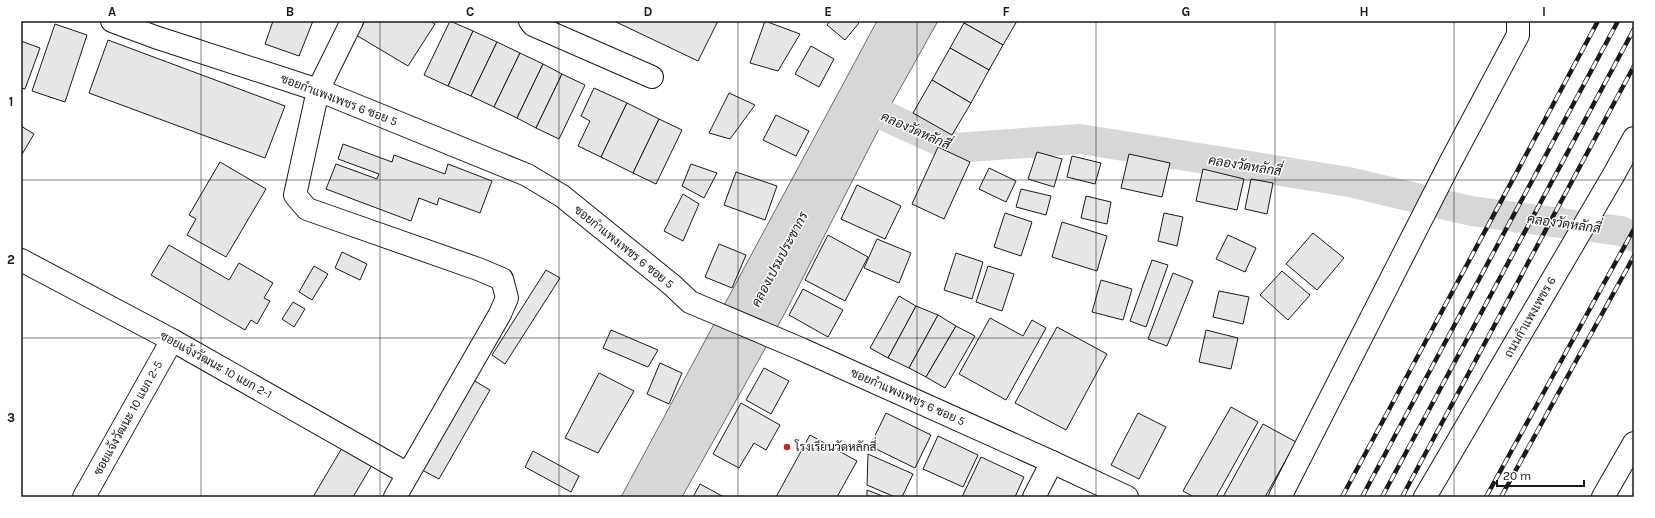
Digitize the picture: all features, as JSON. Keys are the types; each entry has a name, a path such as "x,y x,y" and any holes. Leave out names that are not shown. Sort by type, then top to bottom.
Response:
{"street":[{"name":"ซอยกำแพงเพชร 6 ซอย 5","path":"112,21 158,29 318,90 527,175 562,196 672,285 690,302 801,349 1127,497"},
{"path":"352,21 318,90 295,194 307,210 478,269 502,279 507,298 500,314 395,497"},
{"path":"530,21 533,25 652,77"},
{"path":"1280,497 1451,161 1518,35 1518,21"},
{"name":"ถนนกำแพงเพชร 6","path":"1425,497 1634,138"},
{"name":"ซอยแจ้งวัฒนะ 10 แยก 2-1","path":"21,260 172,340 408,474"},
{"name":"ซอยแจ้งวัฒนะ 10 แยก 2-5","path":"84,497 172,340"},
{"path":"1603,497 1634,443"},
{"path":"1034,497 1052,462"}],"water":[{"name":"คลองเปรมประชากร","path":"877,21 938,21 892,103 785,313 682,497 621,497"}],"building":[{"path":"273,21 313,21 299,56 265,44"},
{"path":"365,21 430,21 435,24 408,66 356,35"},
{"path":"450,21 473,31 448,86 424,75"},
{"path":"614,21 718,21 698,61"},
{"path":"765,21 800,34 778,71 750,63"},
{"path":"830,21 856,21 859,23 845,40 827,25"},
{"path":"965,21 1017,21 1003,45 964,23"},
{"path":"964,23 1003,45 989,70 950,48"},
{"path":"55,24 87,35 65,102 32,91"},
{"path":"473,31 497,42 471,96 448,86"},
{"path":"108,40 285,106 265,158 89,93"},
{"path":"21,41 40,48 25,89 21,88"},
{"path":"497,42 520,53 494,107 471,96"},
{"path":"811,46 834,59 819,87 795,74"},
{"path":"950,48 989,70 971,103 932,80"},
{"path":"520,53 543,64 517,118 494,107"},
{"path":"543,64 562,74 536,128 517,118"},
{"path":"562,74 585,85 559,139 536,128"},
{"path":"932,80 971,103 952,135 913,113"},
{"path":"594,88 627,103 601,157 578,146 590,121 581,116"},
{"path":"729,93 755,105 730,139 709,133"},
{"path":"627,103 659,119 633,173 601,157"},
{"path":"776,115 809,131 796,156 763,140"},
{"path":"659,119 682,130 656,184 633,173"},
{"path":"21,126 34,134 21,156"},
{"path":"343,144 392,162 394,155 445,174 448,164 492,181 480,213 439,198 437,205 419,198 411,221 326,189 336,164 377,179 379,174 338,159"},
{"path":"938,147 970,162 944,219 912,204"},
{"path":"1037,152 1062,159 1054,187 1028,179"},
{"path":"1129,154 1170,163 1162,197 1121,188"},
{"path":"1072,156 1101,163 1095,184 1067,177"},
{"path":"220,162 266,189 226,257 187,235 196,219 189,215"},
{"path":"691,164 717,173 704,198 682,186"},
{"path":"989,168 1016,181 1006,202 979,189"},
{"path":"1203,169 1244,179 1237,210 1196,201"},
{"path":"736,172 777,186 765,220 724,205"},
{"path":"1251,179 1273,183 1267,214 1245,209"},
{"path":"857,185 901,206 885,239 841,219"},
{"path":"1021,189 1051,196 1046,215 1016,207"},
{"path":"683,194 699,204 683,241 664,231"},
{"path":"1086,196 1111,202 1107,224 1081,218"},
{"path":"1005,213 1032,222 1021,256 994,247"},
{"path":"1164,213 1183,217 1177,246 1158,241"},
{"path":"1062,222 1107,236 1097,271 1052,257"},
{"path":"1313,233 1344,258 1317,290 1286,264"},
{"path":"828,235 868,257 845,301 805,280"},
{"path":"1228,235 1256,248 1245,272 1216,259"},
{"path":"877,239 911,253 899,283 864,268"},
{"path":"719,244 746,255 732,288 705,277"},
{"path":"169,245 229,280 239,263 273,283 264,298 270,301 257,324 251,320 245,330 151,275"},
{"path":"342,252 367,264 360,280 335,268"},
{"path":"956,253 983,262 972,299 944,290"},
{"path":"1152,260 1168,265 1146,327 1130,321"},
{"path":"314,266 328,274 312,300 299,292"},
{"path":"988,266 1014,274 1002,311 976,302"},
{"path":"546,270 560,278 505,364 492,355"},
{"path":"1282,271 1310,295 1288,320 1260,295"},
{"path":"1173,273 1193,281 1167,346 1148,339"},
{"path":"1101,280 1132,289 1123,320 1092,312"},
{"path":"803,289 843,310 828,337 789,315"},
{"path":"1219,291 1249,297 1243,324 1213,317"},
{"path":"899,296 916,306 888,358 870,348"},
{"path":"293,302 305,309 294,327 282,319"},
{"path":"916,306 938,315 909,368 888,358"},
{"path":"938,315 956,326 926,377 909,368"},
{"path":"990,318 1023,336 1032,320 1046,328 1006,400 959,374"},
{"path":"956,326 975,336 945,388 926,377"},
{"path":"1057,327 1107,354 1066,430 1015,403"},
{"path":"611,330 658,350 648,367 603,348"},
{"path":"1206,330 1238,338 1231,369 1199,362"},
{"path":"660,363 682,373 669,404 647,394"},
{"path":"764,368 789,381 771,414 746,400"},
{"path":"599,373 634,391 598,453 565,438"},
{"path":"473,380 490,390 439,479 422,470"},
{"path":"741,403 780,425 766,450 754,443 739,468 713,454"},
{"path":"1231,407 1258,422 1216,497 1194,497 1183,491"},
{"path":"886,413 931,435 915,468 870,446"},
{"path":"1138,413 1166,427 1139,479 1111,465"},
{"path":"1263,424 1296,442 1265,497 1223,497"},
{"path":"810,435 857,461 837,497 776,497"},
{"path":"938,436 978,455 963,487 923,469"},
{"path":"342,448 372,465 353,497 313,497"},
{"path":"533,451 579,476 571,492 525,467"},
{"path":"868,454 913,474 902,497 895,497 867,485"},
{"path":"981,457 1024,477 1015,497 962,497"},
{"path":"700,484 724,497 693,497"},
{"path":"867,490 885,497 867,497"}],"waterway":[{"name":"คลองวัดหลักสี่","path":"861,105 955,148 1080,139 1349,182 1471,211 1621,231 1634,237"}],"railway":[{"path":"1342,497 1598,21"},
{"path":"1362,497 1618,21"},
{"path":"1382,497 1634,29"},
{"path":"1402,497 1634,66"},
{"path":"1486,497 1634,229"},
{"path":"1501,497 1634,256"}],"place":[{"name":"โรงเรียนวัดหลักสี่","path":"787,447"}]}
